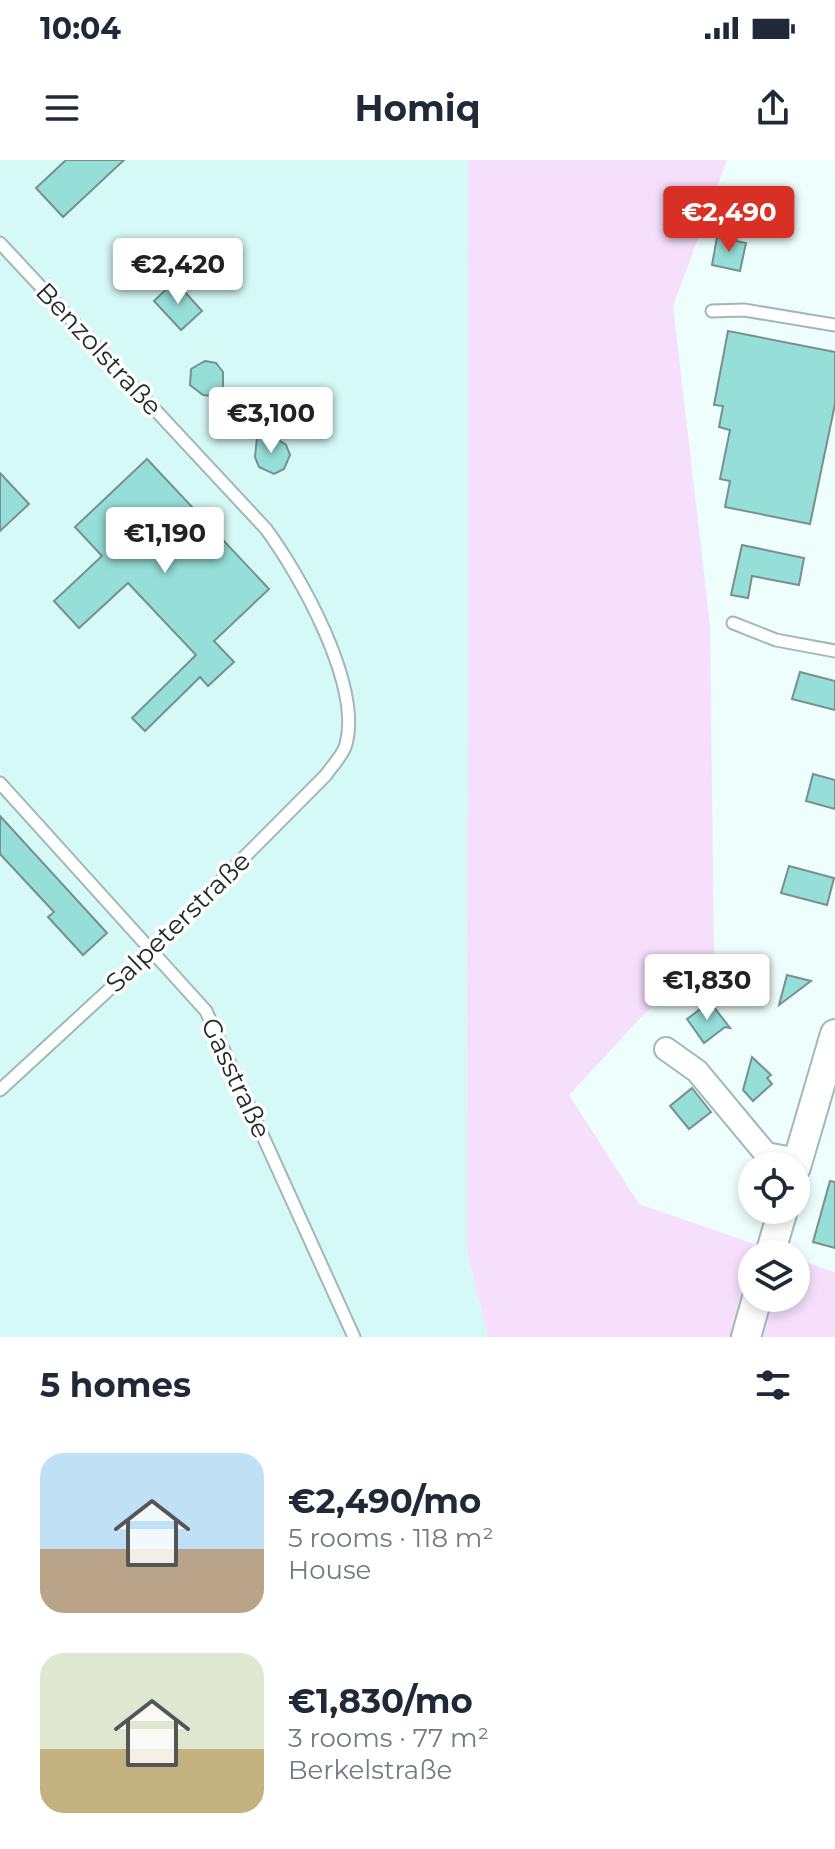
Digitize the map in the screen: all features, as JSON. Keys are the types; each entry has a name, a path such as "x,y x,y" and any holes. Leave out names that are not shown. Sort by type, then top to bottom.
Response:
{"street":[{"path":"800,1152 835,1034"},
{"path":"666,1049 697,1071 764,1152"},
{"path":"746,1337 753,1312"}],"lane":[{"name":"Benzolstraße","path":"0,243 266,529 291,563 322,625 338,672 347,705 346,745"},
{"path":"712,311 744,310 835,325"},
{"path":"733,623 776,640 835,651"},
{"name":"Salpeterstraße","path":"0,1090 152,950 326,775 346,745"},
{"name":"Gasstraße","path":"0,783 206,1011 354,1337"}],"shaded area":[{"path":"0,160 468,160 467,1251 488,1337 0,1337"},
{"path":"468,160 727,160 673,306 710,625 714,959 645,1013 569,1095 639,1204 743,1240 738,1240 738,1312 810,1312 810,1264 835,1272 835,1337 488,1337 467,1251"}],"building":[{"path":"66,160 124,160 63,217 36,188"},
{"path":"717,237 746,243 740,271 712,265"},
{"path":"175,281 202,311 181,330 154,301"},
{"path":"728,331 835,352 835,404 810,524 725,507 730,481 720,479 730,430 719,427 723,406 714,405"},
{"path":"205,361 216,363 223,372 223,397 203,395 190,385 191,369"},
{"path":"224,397 245,399 254,404 258,414 256,434 237,433 227,427 223,417"},
{"path":"257,437 277,439 286,445 290,455 284,469 274,474 259,467 255,457"},
{"path":"147,459 269,589 214,641 234,662 208,686 200,677 145,731 132,718 196,655 128,583 79,628 54,601 102,556 75,527"},
{"path":"0,473 29,504 0,531"},
{"path":"742,545 804,558 799,585 752,576 748,598 731,595"},
{"path":"800,672 835,681 835,710 792,699"},
{"path":"813,774 835,780 835,809 806,801"},
{"path":"0,816 107,933 83,955 48,917 54,912 0,854"},
{"path":"789,866 834,878 827,905 781,893"},
{"path":"787,975 811,981 779,1005"},
{"path":"710,1002 730,1028 725,1027 704,1043 687,1019"},
{"path":"752,1057 771,1075 767,1078 772,1084 753,1101 743,1090"},
{"path":"692,1088 711,1112 689,1129 670,1106"},
{"path":"830,1181 835,1182 835,1248 813,1242"}]}
